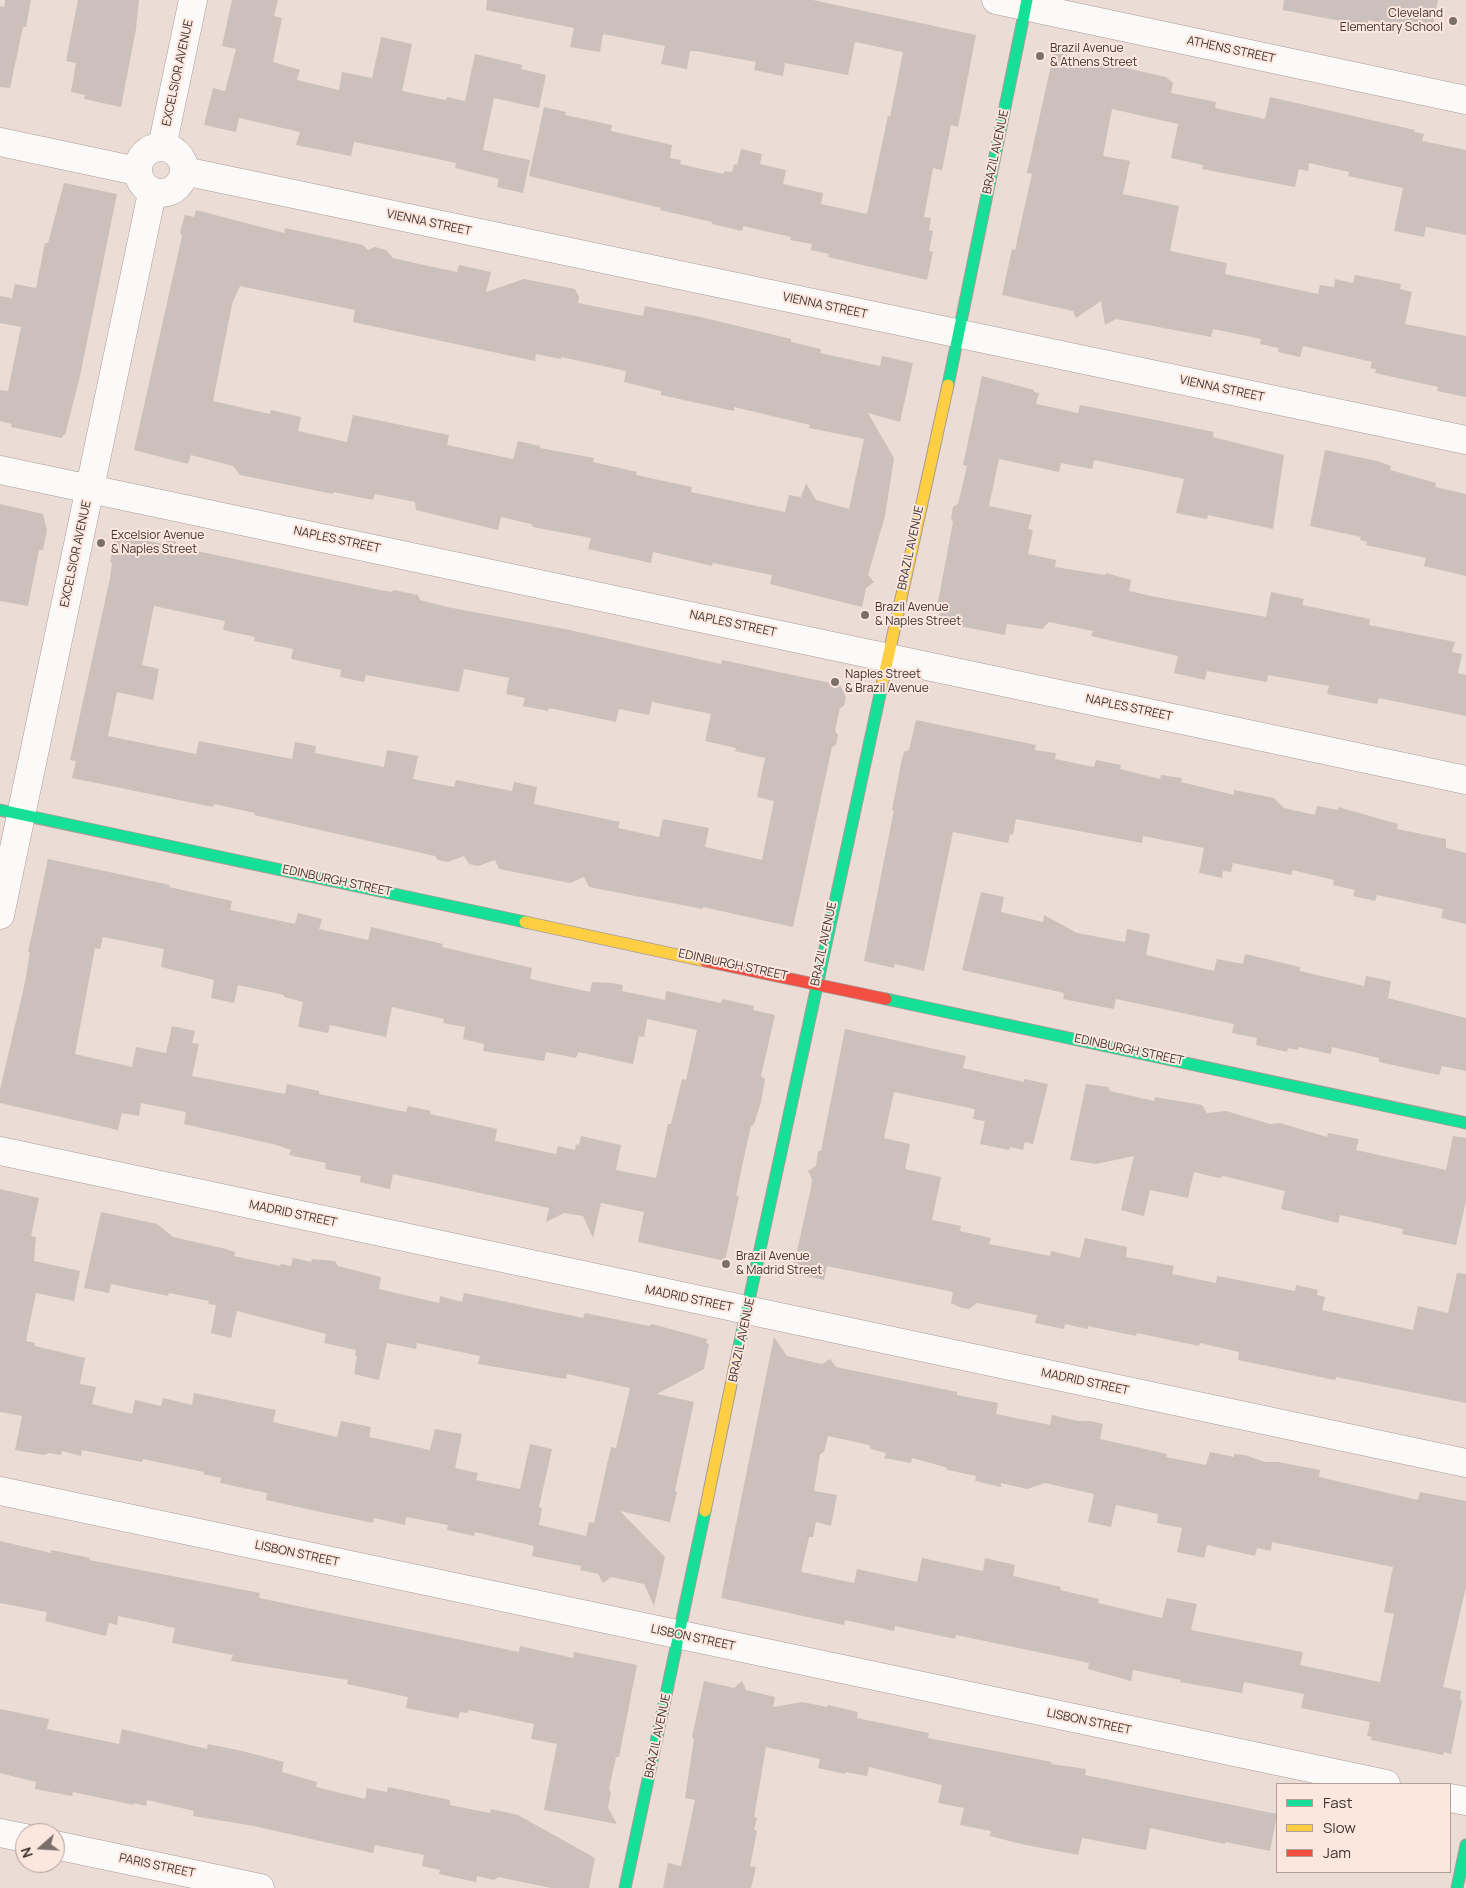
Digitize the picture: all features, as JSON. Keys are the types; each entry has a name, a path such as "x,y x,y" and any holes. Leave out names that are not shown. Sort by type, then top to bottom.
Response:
{"street":[{"name":"EXCELSIOR AVENUE","path":"162,146 193,0"},
{"name":"ATHENS STREET","path":"996,0 1026,3 1466,100"},
{"name":"BRAZIL AVENUE","path":"625,1888 680,1635 816,983 959,334 1026,3"},
{"path":"0,142 145,182 161,194 177,187 182,180 184,171 181,158 169,148 162,146 144,153 139,161 145,182"},
{"name":"VIENNA STREET","path":"184,171 1466,440"},
{"name":"EXCELSIOR AVENUE","path":"0,915 11,812 90,488 145,182"},
{"name":"NAPLES STREET","path":"0,470 888,656 1466,780"},
{"name":"EDINBURGH STREET","path":"11,812 1466,1122"},
{"name":"MADRID STREET","path":"0,1151 1466,1463"},
{"name":"LISBON STREET","path":"0,1492 1381,1783"},
{"path":"1451,1798 1466,1801"},
{"path":"0,1833 15,1836"},
{"path":"1457,1888 1466,1844"},
{"name":"PARIS STREET","path":"65,1847 260,1888"}],"building":[{"path":"5,0 31,0 26,27 23,27 10,88 0,87 0,6 4,7"},
{"path":"78,0 139,0 136,29 121,107 84,99 85,95 71,92 76,63 66,61"},
{"path":"232,0 278,0 274,16 282,18 273,62 300,70 297,80 339,90 342,72 372,78 381,37 412,44 402,91 446,100 447,97 465,101 475,54 522,65 521,69 546,75 539,108 494,98 483,150 530,160 523,193 497,187 499,179 455,168 456,163 419,155 354,142 351,156 296,145 300,132 239,118 236,132 204,125 213,88 225,91 236,49 222,46"},
{"path":"487,0 813,0 976,35 958,127 951,125 942,170 933,168 924,217 931,218 929,230 933,231 929,251 933,252 927,280 828,257 829,254 811,250 812,244 790,240 791,237 743,226 742,231 660,210 661,208 529,176 544,107 566,112 565,115 612,125 611,131 672,145 670,158 681,160 680,164 724,174 724,171 732,172 734,164 737,165 741,149 762,154 760,164 786,170 783,184 823,193 821,204 867,214 903,52 855,42 848,75 785,63 783,76 754,70 756,62 696,51 690,51 687,69 661,64 665,46 603,34 600,52 570,47 574,28 486,10"},
{"path":"1284,0 1438,0 1431,33 1368,20 1367,26 1283,10"},
{"path":"1054,52 1166,77 1173,83 1171,93 1216,102 1215,108 1265,119 1270,97 1415,130 1414,132 1424,134 1422,141 1466,150 1466,235 1426,227 1424,237 1394,231 1403,188 1348,176 1349,172 1309,163 1308,171 1299,169 1295,187 1202,169 1203,165 1171,158 1178,124 1112,109 1103,156 1130,161 1123,194 1179,206 1170,251 1227,263 1225,274 1318,294 1320,285 1334,287 1335,279 1353,283 1355,275 1401,284 1400,289 1412,292 1405,324 1466,336 1466,397 1437,391 1438,387 1375,373 1376,369 1370,368 1372,362 1303,346 1300,357 1278,352 1279,348 1260,344 1261,339 1213,329 1211,337 1116,319 1105,325 1101,301 1076,318 1073,311 1002,295 1012,249 1015,250 1032,174 1027,173"},
{"path":"64,183 117,194 80,376 65,435 62,438 11,427 12,424 0,421 0,390 8,391 21,327 0,323 0,296 12,298 15,284 36,288 45,243 48,243"},
{"path":"196,210 284,233 285,228 363,245 368,250 375,247 386,250 393,258 428,266 457,272 459,265 491,272 486,292 524,279 575,289 579,297 578,303 643,316 645,306 701,317 791,339 791,342 821,349 820,353 880,366 882,356 913,363 900,422 868,413 894,458 885,516 868,575 874,582 866,588 862,607 770,584 772,575 713,563 712,566 653,552 651,563 588,549 591,538 533,527 531,524 501,517 498,530 416,510 415,502 375,494 373,500 333,492 333,494 240,475 233,466 191,455 188,464 134,450 182,236 180,232 185,215 194,217","holes":["240,286 355,310 353,322 535,361 536,354 561,359 561,357 626,371 624,382 661,391 661,395 734,411 734,407 810,425 809,428 864,439 849,509 816,500 806,483 801,497 789,495 785,512 691,492 692,487 636,475 637,472 593,462 594,458 540,448 540,446 518,441 513,459 447,445 449,435 353,415 347,442 298,431 301,417 271,410 270,414 213,401 232,304"]},
{"path":"982,376 1034,390 1034,392 1039,393 1036,404 1078,413 1080,405 1161,421 1214,432 1213,437 1284,455 1273,529 1208,515 1207,519 1176,513 1184,479 1094,460 1092,469 1061,463 1059,472 999,459 989,506 1032,515 1028,529 1033,530 1028,554 1056,560 1055,567 1105,575 1106,573 1131,580 1129,591 1156,597 1266,617 1271,592 1304,599 1302,605 1370,619 1369,625 1455,642 1452,652 1462,654 1458,673 1466,675 1466,716 1379,698 1377,704 1327,694 1329,686 1268,675 1267,682 1207,671 1205,680 1174,673 1178,656 1091,636 1093,631 1049,622 1042,629 1007,624 1005,635 938,622 941,608 937,607 953,522 951,518 953,507 958,504 967,466 963,465"},
{"path":"1325,450 1377,461 1391,466 1390,470 1436,483 1435,487 1466,494 1466,576 1424,566 1426,558 1366,545 1367,542 1360,540 1361,537 1310,526"},
{"path":"0,504 43,514 47,530 43,550 39,550 28,606 0,601"},
{"path":"116,534 163,544 173,538 178,547 380,590 391,592 394,590 418,595 420,600 447,607 565,629 721,664 722,660 840,685 846,697 844,706 840,708 835,731 838,735 836,745 832,747 793,927 703,907 702,909 589,887 584,877 570,883 499,869 495,860 478,866 469,864 464,856 448,862 438,860 435,856 254,815 255,813 214,804 213,807 72,778 76,761 70,760 110,578 112,563 110,562","holes":["154,606 225,621 223,630 255,637 254,641 293,649 291,659 341,670 340,677 364,682 366,675 459,692 464,669 509,678 506,694 525,698 523,706 548,711 549,708 616,722 619,709 649,715 652,702 711,714 705,741 736,748 735,751 765,758 757,797 774,801 762,860 705,847 709,828 663,819 659,837 618,828 620,822 534,804 537,787 514,782 512,791 456,780 454,787 413,779 418,756 387,750 384,767 315,753 316,746 295,742 292,759 199,741 196,754 108,736 117,692 153,700 159,669 142,665"]},
{"path":"916,720 1036,745 1035,750 1056,753 1055,759 1094,767 1096,760 1121,765 1120,769 1160,779 1161,775 1182,778 1181,782 1234,795 1234,790 1274,798 1284,808 1315,815 1317,806 1338,810 1338,807 1398,824 1397,829 1446,839 1446,848 1466,853 1466,924 1441,918 1443,909 1377,895 1375,901 1353,896 1355,890 1333,885 1334,880 1292,870 1292,875 1233,863 1231,872 1223,871 1222,878 1199,873 1204,848 1143,836 1142,843 1016,819 1013,835 1010,834 1008,843 953,832 924,971 895,964 894,968 864,961 894,810 892,810 901,763 904,752 909,750"},
{"path":"48,859 170,885 169,887 232,901 230,910 295,924 298,913 322,919 319,929 368,940 371,927 443,944 442,947 532,968 530,979 590,992 592,982 611,983 623,985 622,991 665,1000 666,991 721,1003 722,999 754,1006 753,1010 775,1015 761,1076 765,1079 761,1102 754,1124 751,1126 725,1261 638,1242 644,1212 601,1203 593,1238 583,1216 564,1213 546,1222 549,1208 393,1174 390,1189 360,1182 361,1176 325,1169 326,1163 289,1155 291,1150 277,1145 184,1124 186,1112 141,1103 139,1116 122,1113 118,1130 0,1103 0,1090 25,982 30,952 28,952","holes":["103,937 164,949 161,967 214,980 211,998 234,1003 238,985 284,995 284,997 303,1002 298,1027 328,1033 330,1025 386,1037 392,1007 444,1019 443,1023 465,1027 463,1039 484,1044 483,1051 544,1061 546,1052 576,1058 578,1052 633,1064 639,1036 644,1037 647,1019 697,1030 686,1080 682,1079 671,1124 668,1124 656,1178 616,1170 621,1145 581,1136 579,1145 576,1144 575,1150 558,1146 556,1154 495,1141 497,1129 430,1114 431,1111 408,1106 406,1112 319,1094 319,1091 287,1084 285,1094 192,1076 199,1044 192,1043 195,1031 172,1026 166,1053 136,1047 132,1067 75,1054 95,948 100,949"]},
{"path":"981,892 1004,897 1001,912 1043,922 1044,915 1077,933 1125,942 1127,929 1150,934 1146,955 1214,971 1217,959 1243,964 1245,954 1300,967 1300,971 1364,986 1366,976 1391,981 1388,998 1466,1018 1466,1071 1442,1066 1439,1075 1379,1062 1379,1058 1332,1047 1331,1054 1298,1047 1298,1050 1288,1048 1287,1052 1256,1045 1257,1038 1232,1033 1234,1024 1116,999 1114,1009 1103,1007 1063,999 1064,993 962,970"},
{"path":"845,1029 966,1056 963,1068 1024,1082 1024,1079 1048,1084 1033,1144 1025,1142 1023,1150 1010,1147 1009,1150 980,1144 985,1121 973,1119 975,1109 894,1092 884,1138 910,1144 905,1169 941,1177 932,1220 961,1226 960,1231 991,1238 989,1244 1050,1256 1051,1251 1080,1258 1085,1238 1127,1247 1126,1257 1174,1266 1172,1274 1216,1283 1217,1276 1295,1291 1296,1285 1318,1290 1317,1295 1325,1297 1322,1310 1413,1330 1418,1306 1448,1313 1457,1273 1466,1274 1466,1403 1336,1377 1335,1380 1238,1360 1239,1352 1200,1343 1199,1346 1137,1333 1136,1336 1088,1326 1088,1329 1065,1324 1064,1329 1035,1323 1037,1315 977,1303 969,1309 962,1308 951,1303 953,1292 827,1266 824,1280 792,1273 811,1188 812,1179 808,1171 816,1166 818,1151 821,1151"},
{"path":"1086,1084 1108,1087 1110,1091 1154,1101 1155,1097 1202,1105 1207,1113 1226,1111 1270,1124 1280,1123 1327,1137 1328,1133 1359,1139 1356,1150 1446,1170 1453,1136 1466,1138 1466,1201 1456,1245 1402,1234 1403,1229 1340,1215 1338,1223 1281,1209 1285,1191 1223,1176 1219,1178 1194,1172 1188,1198 1150,1190 1144,1216 1121,1210 1134,1156 1096,1164 1070,1160"},
{"path":"0,1189 39,1198 31,1236 36,1237 34,1261 80,1271 74,1301 36,1293 26,1341 35,1343 35,1346 85,1358 80,1384 96,1387 92,1404 132,1414 135,1400 161,1406 163,1398 192,1405 194,1393 276,1410 273,1422 337,1437 341,1421 371,1427 369,1437 430,1450 435,1429 462,1434 455,1468 478,1473 476,1480 520,1489 530,1444 552,1449 539,1507 542,1508 539,1525 586,1536 589,1522 594,1523 611,1447 616,1448 630,1388 567,1374 566,1379 478,1364 480,1356 417,1343 416,1349 387,1343 379,1380 354,1374 356,1350 324,1343 326,1334 237,1311 231,1338 211,1333 216,1305 208,1304 209,1301 169,1293 168,1296 111,1284 109,1293 84,1288 101,1212 157,1224 173,1237 226,1249 235,1252 234,1256 280,1266 281,1264 291,1266 293,1258 311,1262 312,1259 335,1261 338,1266 381,1277 379,1289 439,1303 440,1296 462,1302 464,1293 583,1318 585,1313 649,1326 652,1324 707,1339 706,1343 709,1344 704,1369 657,1394 694,1402 670,1522 620,1511 665,1557 654,1606 644,1584 611,1577 603,1583 598,1574 580,1570 581,1566 532,1556 534,1546 475,1532 474,1536 447,1530 448,1525 406,1517 405,1525 374,1518 373,1523 321,1512 266,1500 267,1493 220,1483 221,1478 203,1474 204,1472 143,1459 142,1462 82,1450 81,1456 62,1451 61,1455 49,1453 44,1455 15,1450 22,1416 0,1412"},
{"path":"774,1337 787,1356 822,1364 830,1359 836,1367 957,1392 957,1395 998,1403 996,1414 1050,1425 1052,1415 1103,1424 1100,1439 1167,1454 1166,1457 1206,1465 1210,1452 1234,1457 1234,1454 1245,1455 1265,1462 1278,1462 1320,1470 1319,1477 1418,1500 1420,1492 1466,1501 1466,1587 1443,1687 1461,1691 1460,1700 1462,1701 1451,1754 1444,1752 1443,1755 1371,1740 1372,1737 1367,1736 1370,1722 1301,1708 1304,1694 1244,1682 1242,1693 1180,1682 1181,1680 1133,1670 1131,1681 1088,1669 1089,1663 956,1635 955,1639 895,1626 894,1631 845,1620 844,1625 721,1598","holes":["828,1436 869,1445 871,1449 886,1453 884,1458 911,1463 912,1458 945,1467 948,1470 976,1476 975,1481 1001,1487 1001,1483 1027,1489 1045,1483 1094,1494 1088,1522 1111,1527 1116,1505 1158,1514 1157,1523 1182,1528 1177,1552 1204,1558 1207,1545 1255,1556 1257,1548 1271,1551 1272,1542 1393,1567 1384,1612 1394,1614 1380,1682 1300,1665 1303,1652 1191,1630 1197,1604 1167,1598 1162,1618 1098,1603 1099,1599 1060,1590 1061,1587 1013,1576 1015,1565 985,1558 983,1571 922,1558 917,1582 857,1569 854,1583 801,1572 809,1537 813,1537 816,1522 831,1526 837,1495 814,1491 820,1454 824,1452"]},
{"path":"0,1541 51,1553 51,1550 90,1558 89,1560 260,1593 259,1598 519,1652 520,1646 573,1658 574,1652 637,1665 619,1757 616,1757 609,1789 611,1792 608,1808 617,1824 544,1810 557,1744 531,1739 534,1724 469,1710 468,1713 460,1712 458,1718 406,1708 408,1697 347,1684 348,1680 231,1661 233,1655 172,1643 175,1628 118,1616 117,1625 109,1623 106,1636 45,1621 47,1612 0,1603"},
{"path":"704,1681 734,1688 742,1681 746,1690 775,1697 773,1707 802,1702 827,1707 828,1705 858,1712 857,1718 929,1733 928,1738 1052,1762 1051,1764 1086,1769 1085,1775 1276,1814 1276,1819 1270,1851 1225,1842 1225,1844 1150,1828 1146,1850 1082,1838 1078,1855 1021,1844 990,1836 991,1831 960,1825 964,1808 938,1803 942,1785 869,1767 867,1776 845,1772 845,1774 818,1768 820,1759 766,1747 754,1817 757,1818 754,1830 757,1831 750,1866 756,1867 751,1888 663,1888 668,1863 681,1866 695,1800 685,1798 694,1739 692,1737"},
{"path":"0,1709 49,1719 47,1729 119,1744 122,1729 207,1749 208,1744 242,1751 284,1762 282,1772 317,1782 316,1787 365,1799 367,1788 387,1792 388,1787 450,1800 450,1805 490,1813 491,1809 518,1815 595,1858 589,1888 551,1888 498,1877 494,1880 477,1876 476,1882 439,1874 440,1870 422,1866 424,1855 375,1845 373,1853 254,1826 193,1816 194,1811 147,1800 146,1806 134,1803 134,1805 73,1792 72,1796 35,1789 36,1782 0,1773"}],"traffic: fast":[{"path":"948,385 1027,0"},
{"path":"738,1351 882,685"},
{"path":"0,810 525,922"},
{"path":"886,999 1466,1123"},
{"path":"625,1888 705,1511"},
{"path":"1457,1888 1466,1845"}],"traffic: slow":[{"path":"882,685 948,385"},
{"path":"525,922 705,961"},
{"path":"705,1511 738,1351"}],"traffic: jam":[{"path":"705,961 886,999"}],"place":[{"name":"Cleveland Elementary School","path":"1453,21"},
{"name":"Brazil Avenue & Athens Street","path":"1040,56"},
{"name":"Excelsior Avenue & Naples Street","path":"101,543"},
{"name":"Brazil Avenue & Naples Street","path":"865,615"},
{"name":"Naples Street & Brazil Avenue","path":"835,682"},
{"name":"Brazil Avenue & Madrid Street","path":"726,1264"}]}
